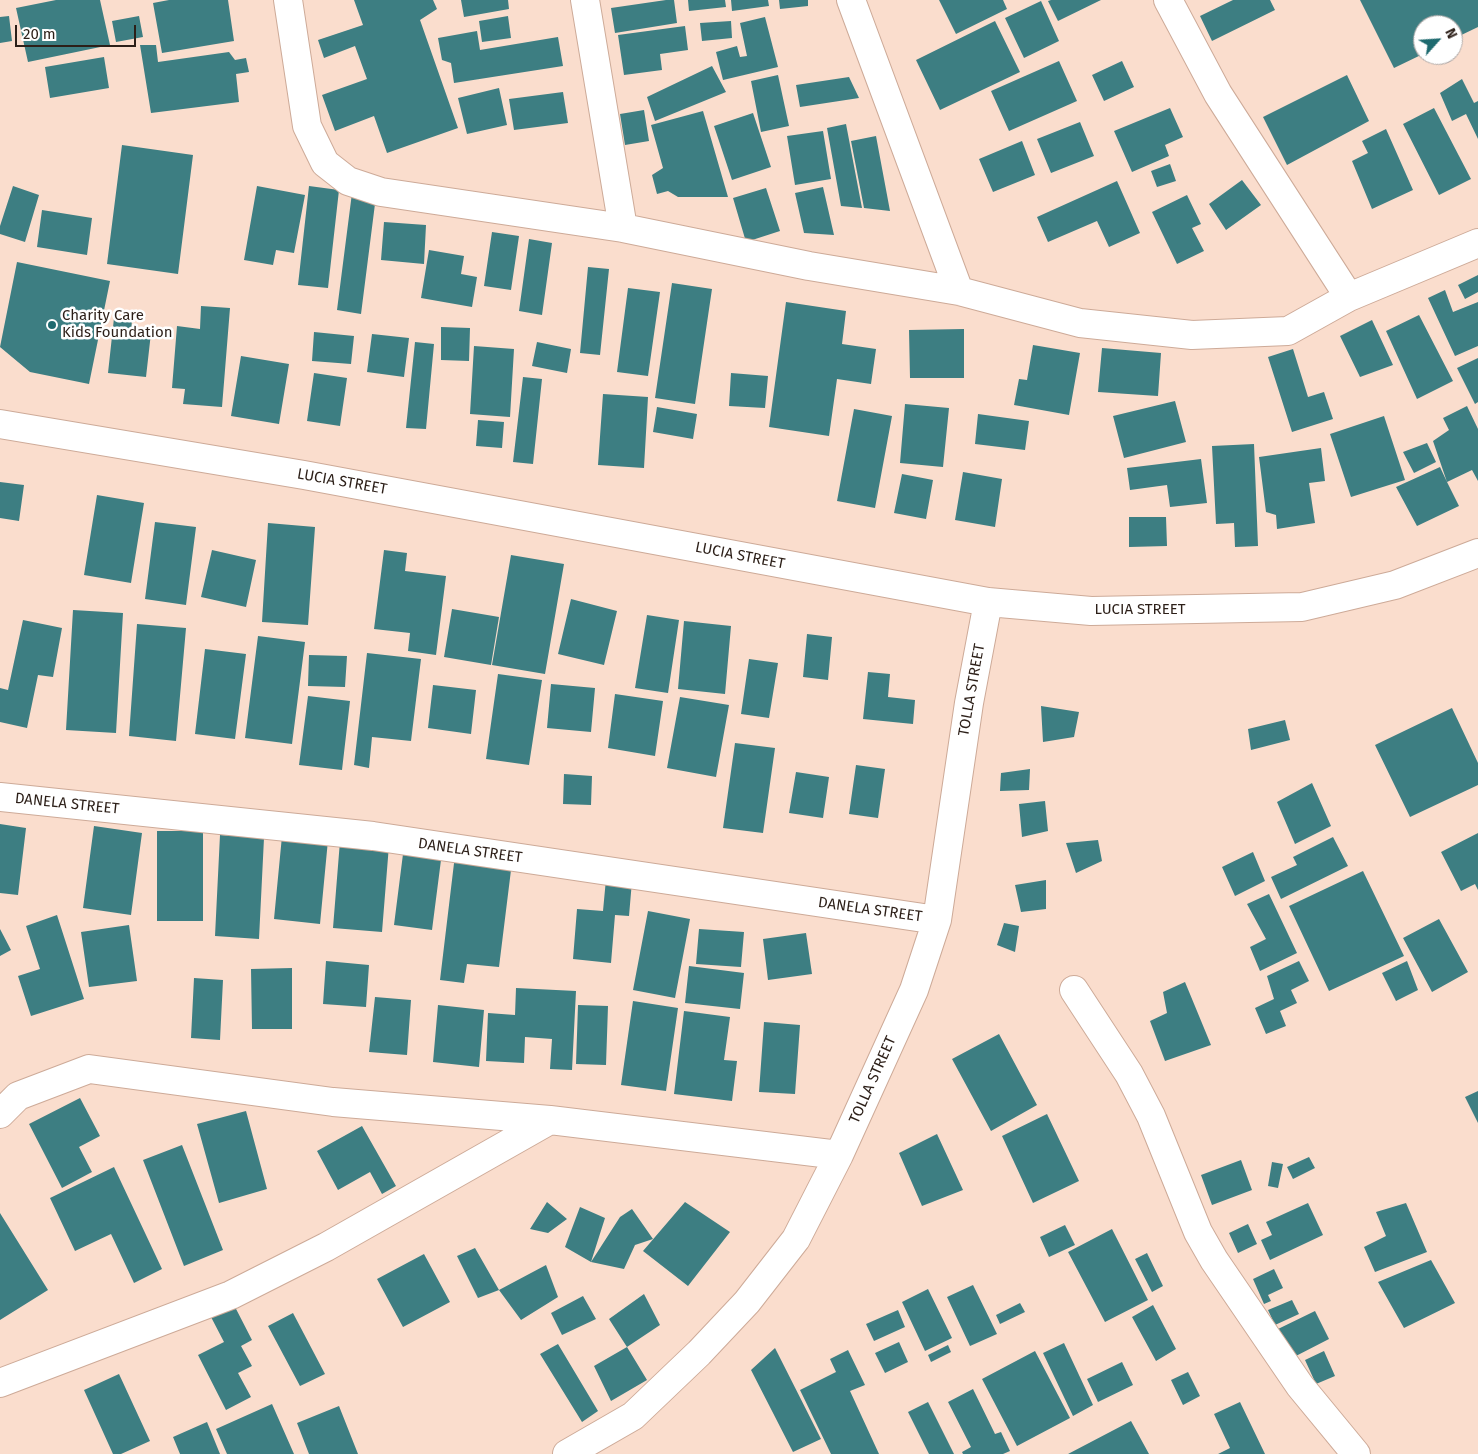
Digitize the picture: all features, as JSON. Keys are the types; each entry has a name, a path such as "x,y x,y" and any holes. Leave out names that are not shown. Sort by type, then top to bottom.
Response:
{"street":[{"path":"288,0 307,126 325,163 348,181 381,192 623,228 809,266 960,291 1080,323 1192,335 1288,332 1349,297 1478,243"},
{"path":"585,0 623,228"},
{"path":"851,0 960,291"},
{"path":"1168,0 1218,94 1349,297"},
{"name":"LUCIA STREET","path":"0,424 304,475 988,602 1090,611 1302,608 1395,585 1478,553"},
{"name":"TOLLA STREET","path":"567,1454 633,1416 700,1353 747,1302 796,1239 839,1155 914,990 937,920 969,703 988,602"},
{"name":"DANELA STREET","path":"0,797 373,836 937,920"},
{"path":"1074,990 1129,1074 1147,1108 1198,1232 1214,1260 1300,1386 1356,1454"},
{"path":"0,1114 18,1096 89,1069 333,1102 550,1120 839,1155"},
{"path":"0,1383 231,1295 326,1247 550,1120"}],"building":[{"path":"56,0 100,0 110,45 28,62 16,8"},
{"path":"169,0 228,0 234,41 162,53 153,3"},
{"path":"354,0 433,0 437,9 420,20 458,128 387,153 374,116 335,131 322,95 367,79 355,46 324,58 318,40 363,25"},
{"path":"461,0 508,0 509,9 464,17"},
{"path":"674,0 677,23 615,33 611,8"},
{"path":"688,0 725,0 726,7 689,11"},
{"path":"731,0 768,0 769,6 732,11"},
{"path":"779,0 808,0 808,6 780,9"},
{"path":"939,0 1003,0 1007,9 956,34"},
{"path":"1101,0 1058,21 1048,1"},
{"path":"1233,0 1270,0 1275,10 1212,41 1200,16"},
{"path":"1360,0 1478,0 1478,27 1463,34 1463,15 1413,15 1413,59 1394,68"},
{"path":"1041,1 1059,41 1024,58 1005,18"},
{"path":"9,16 12,41 0,43 0,17"},
{"path":"139,16 143,37 116,42 112,21"},
{"path":"508,16 511,38 482,42 479,21"},
{"path":"765,17 778,67 723,80 716,52 737,46 740,57 747,56 740,23"},
{"path":"731,21 732,38 702,41 700,23"},
{"path":"995,21 1020,72 940,110 916,60"},
{"path":"685,26 688,50 660,54 662,70 624,75 618,35"},
{"path":"477,31 480,50 558,37 563,66 454,83 451,63 442,60 438,38"},
{"path":"140,45 156,45 158,62 229,52 235,60 246,58 249,72 236,74 239,102 151,113"},
{"path":"104,57 109,88 50,98 45,67"},
{"path":"1059,61 1077,101 1009,131 991,91"},
{"path":"1122,61 1134,87 1104,101 1092,75"},
{"path":"712,66 726,92 655,121 647,97"},
{"path":"778,75 789,126 761,132 751,81"},
{"path":"1347,75 1369,121 1287,165 1263,117"},
{"path":"849,77 859,98 800,107 796,85"},
{"path":"1462,79 1474,103 1478,101 1478,139 1466,114 1452,121 1440,93"},
{"path":"499,88 507,125 467,134 458,98"},
{"path":"563,92 568,123 514,130 509,99"},
{"path":"1170,108 1183,137 1165,145 1169,156 1132,172 1114,131"},
{"path":"1434,108 1471,179 1439,195 1403,124"},
{"path":"644,110 649,141 625,145 620,114"},
{"path":"703,111 728,197 678,197 668,191 657,194 652,175 663,168 651,125"},
{"path":"753,113 771,167 732,180 714,126"},
{"path":"1080,122 1094,156 1051,173 1037,139"},
{"path":"846,124 862,208 841,206 827,128"},
{"path":"1386,129 1413,190 1372,209 1352,161 1368,153 1362,141"},
{"path":"823,131 831,179 795,185 787,136"},
{"path":"876,136 890,211 864,208 851,141"},
{"path":"1022,141 1035,175 993,192 979,159"},
{"path":"122,145 193,155 178,274 107,264"},
{"path":"1170,164 1176,181 1157,187 1151,171"},
{"path":"1242,180 1261,205 1226,230 1209,204"},
{"path":"1117,181 1140,233 1109,247 1097,221 1048,242 1037,217"},
{"path":"13,186 39,195 25,242 0,234 0,226"},
{"path":"257,186 305,195 294,253 276,250 273,265 244,260"},
{"path":"309,186 339,190 328,288 298,285"},
{"path":"823,187 834,235 804,233 795,193"},
{"path":"766,188 780,231 746,242 733,198"},
{"path":"352,193 376,196 361,314 337,310"},
{"path":"1187,195 1201,224 1192,228 1204,251 1177,264 1152,212"},
{"path":"42,210 92,218 87,255 37,247"},
{"path":"384,222 426,225 424,264 381,260"},
{"path":"492,232 519,236 511,290 484,286"},
{"path":"529,239 552,243 542,315 519,311"},
{"path":"429,250 464,256 461,274 477,277 472,307 421,298"},
{"name":"Charity Care Kids Foundation","path":"17,262 110,281 89,384 30,372 0,347"},
{"path":"588,267 609,269 600,355 580,353"},
{"path":"1478,275 1478,292 1465,299 1458,285"},
{"path":"672,283 712,289 695,404 655,398"},
{"path":"628,288 660,292 648,376 617,372"},
{"path":"1445,290 1453,312 1478,302 1478,346 1455,356 1428,298"},
{"path":"786,302 846,311 842,344 876,349 871,384 837,379 829,436 769,427"},
{"path":"201,306 230,308 222,407 183,404 185,389 172,388 177,326 200,329"},
{"path":"1419,315 1453,381 1417,399 1386,331"},
{"path":"114,318 132,320 131,332 151,333 146,377 108,373"},
{"path":"1372,320 1393,365 1360,377 1340,336"},
{"path":"441,327 470,328 469,361 441,360"},
{"path":"964,329 964,378 910,378 909,330"},
{"path":"314,332 354,336 351,364 312,361"},
{"path":"372,334 409,338 404,377 367,372"},
{"path":"415,342 434,344 426,429 406,428"},
{"path":"537,342 571,349 567,373 532,366"},
{"path":"1033,345 1080,353 1069,415 1014,405 1019,379 1027,380"},
{"path":"474,346 514,349 510,417 470,414"},
{"path":"1102,348 1161,353 1158,396 1098,392"},
{"path":"1293,349 1308,397 1324,392 1333,419 1292,432 1268,357"},
{"path":"241,356 289,364 279,424 231,416"},
{"path":"1478,358 1478,402 1475,404 1457,368"},
{"path":"314,373 347,378 340,426 307,421"},
{"path":"731,373 768,376 765,408 729,406"},
{"path":"523,377 542,379 533,464 513,462"},
{"path":"603,394 648,397 644,468 598,465"},
{"path":"1175,401 1186,442 1124,458 1113,416"},
{"path":"905,404 949,408 943,467 900,463"},
{"path":"1467,406 1478,429 1478,481 1472,470 1447,482 1433,441 1449,430 1443,418"},
{"path":"657,407 697,414 693,439 653,432"},
{"path":"854,409 892,416 875,508 837,501"},
{"path":"978,414 1029,421 1025,450 975,444"},
{"path":"1384,416 1405,480 1351,497 1330,434"},
{"path":"478,420 504,422 502,448 476,446"},
{"path":"1427,443 1436,462 1414,473 1403,452"},
{"path":"1254,444 1258,546 1235,547 1234,523 1216,524 1212,446"},
{"path":"1321,448 1325,481 1309,483 1315,523 1277,529 1276,515 1266,512 1259,457"},
{"path":"1201,459 1207,503 1170,507 1167,485 1130,490 1127,468"},
{"path":"1440,467 1459,506 1417,526 1396,487"},
{"path":"963,472 1002,479 995,527 955,520"},
{"path":"902,474 933,480 926,519 894,513"},
{"path":"0,482 24,485 19,521 0,518"},
{"path":"97,495 144,503 131,583 84,575"},
{"path":"1129,517 1166,517 1167,546 1129,547"},
{"path":"155,522 196,527 186,605 145,599"},
{"path":"268,523 315,527 308,625 262,622"},
{"path":"212,550 256,560 246,607 201,597"},
{"path":"384,550 407,553 405,571 446,576 436,655 408,651 410,633 374,629"},
{"path":"511,555 564,564 545,674 492,665"},
{"path":"571,599 617,611 604,665 558,654"},
{"path":"452,609 499,617 491,665 444,657"},
{"path":"73,610 123,613 116,733 66,730"},
{"path":"647,615 679,620 668,693 635,688"},
{"path":"23,620 62,628 53,677 38,675 27,728 0,722 0,688 8,690"},
{"path":"684,621 731,626 725,694 678,689"},
{"path":"137,624 186,628 176,741 129,736"},
{"path":"807,634 832,637 828,680 803,677"},
{"path":"258,636 305,642 292,744 245,738"},
{"path":"205,649 246,654 235,739 195,734"},
{"path":"367,653 421,659 411,741 372,737 369,768 354,765"},
{"path":"309,655 347,656 345,687 308,686"},
{"path":"749,659 778,663 769,718 741,714"},
{"path":"868,672 890,674 888,697 915,700 913,724 863,719"},
{"path":"498,674 542,680 529,765 486,759"},
{"path":"551,684 595,688 591,732 547,728"},
{"path":"433,685 476,690 471,734 428,728"},
{"path":"615,694 663,701 655,756 608,748"},
{"path":"308,696 350,701 342,770 299,765"},
{"path":"680,697 729,705 716,777 667,768"},
{"path":"1041,706 1079,712 1074,737 1043,742"},
{"path":"1452,708 1478,763 1478,785 1410,817 1375,745"},
{"path":"1285,720 1290,740 1251,750 1248,729"},
{"path":"735,743 775,748 763,833 723,828"},
{"path":"856,765 885,769 878,818 849,814"},
{"path":"1030,769 1029,790 1000,791 1001,773"},
{"path":"796,772 829,777 823,818 789,813"},
{"path":"564,774 592,776 591,805 563,804"},
{"path":"1312,783 1331,826 1295,844 1277,802"},
{"path":"1045,801 1048,831 1022,837 1019,804"},
{"path":"0,824 26,828 18,895 0,893"},
{"path":"94,826 142,833 131,915 83,908"},
{"path":"157,831 203,831 203,921 157,921"},
{"path":"1478,833 1478,890 1475,884 1461,891 1441,852"},
{"path":"220,835 264,838 259,939 215,936"},
{"path":"282,836 328,840 320,924 274,919"},
{"path":"1333,837 1348,866 1281,899 1271,877 1297,865 1293,857"},
{"path":"1098,840 1102,861 1076,873 1066,843"},
{"path":"340,841 389,845 382,932 333,928"},
{"path":"1253,852 1265,881 1235,896 1222,867"},
{"path":"403,854 441,860 432,930 394,925"},
{"path":"455,855 512,862 499,967 467,964 464,983 440,980"},
{"path":"1363,871 1404,956 1329,991 1289,906"},
{"path":"606,879 632,881 629,916 615,915 611,963 573,959 577,909 603,911"},
{"path":"1046,880 1046,909 1021,912 1015,885"},
{"path":"1269,894 1297,953 1260,971 1250,947 1266,939 1247,904"},
{"path":"648,911 690,919 675,998 633,990"},
{"path":"57,915 84,999 31,1016 18,976 40,969 26,926"},
{"path":"1439,919 1468,972 1432,992 1403,938"},
{"path":"1004,923 1019,926 1015,952 997,945"},
{"path":"129,925 137,981 89,987 81,932"},
{"path":"0,929 11,950 0,956"},
{"path":"699,929 744,932 741,967 696,964"},
{"path":"806,933 812,974 768,980 763,939"},
{"path":"326,961 369,965 366,1007 323,1004"},
{"path":"1299,961 1309,981 1291,990 1297,1003 1280,1011 1286,1026 1266,1034 1255,1008 1274,999 1267,976"},
{"path":"1407,961 1418,990 1396,1001 1382,973"},
{"path":"689,966 744,973 740,1009 685,1003"},
{"path":"292,968 292,1029 252,1029 251,969"},
{"path":"194,978 223,980 220,1040 191,1038"},
{"path":"1185,982 1211,1045 1165,1061 1150,1021 1167,1013 1163,992"},
{"path":"516,988 576,991 572,1070 550,1069 552,1039 525,1037 524,1063 486,1061 488,1013 515,1015"},
{"path":"375,997 411,1000 407,1055 369,1052"},
{"path":"633,1001 678,1008 666,1091 621,1085"},
{"path":"438,1005 484,1010 479,1067 433,1062"},
{"path":"578,1005 608,1006 606,1065 576,1064"},
{"path":"684,1011 730,1017 724,1060 737,1061 732,1101 674,1094"},
{"path":"764,1022 800,1025 795,1094 759,1092"},
{"path":"999,1034 1037,1105 991,1131 952,1059"},
{"path":"1478,1091 1478,1123 1465,1097"},
{"path":"80,1098 100,1136 79,1147 92,1172 62,1188 29,1124"},
{"path":"246,1111 267,1189 219,1203 197,1124"},
{"path":"1047,1114 1079,1181 1033,1203 1002,1136"},
{"path":"362,1126 396,1186 382,1194 370,1172 338,1190 317,1151"},
{"path":"937,1134 963,1190 922,1206 899,1153"},
{"path":"182,1145 223,1250 184,1266 143,1160"},
{"path":"1309,1157 1315,1168 1293,1179 1287,1167"},
{"path":"1241,1160 1252,1190 1212,1205 1201,1175"},
{"path":"1272,1162 1283,1164 1278,1188 1268,1186"},
{"path":"114,1167 162,1269 134,1283 111,1234 75,1251 50,1198"},
{"path":"547,1202 567,1219 548,1233 530,1229"},
{"path":"685,1202 730,1232 688,1286 643,1251"},
{"path":"1308,1203 1323,1235 1270,1260 1261,1240 1272,1235 1266,1222"},
{"path":"1406,1203 1427,1252 1375,1272 1364,1247 1386,1236 1376,1212"},
{"path":"580,1207 605,1218 591,1262 565,1247"},
{"path":"632,1209 653,1239 635,1245 624,1269 591,1262 620,1217"},
{"path":"0,1213 48,1290 0,1320"},
{"path":"1248,1224 1257,1244 1238,1253 1229,1233"},
{"path":"1065,1225 1075,1245 1049,1257 1040,1237"},
{"path":"1112,1229 1148,1300 1105,1322 1068,1252"},
{"path":"475,1248 499,1290 478,1298 457,1256"},
{"path":"1147,1253 1163,1286 1152,1292 1135,1259"},
{"path":"424,1254 450,1302 403,1327 377,1279"},
{"path":"1431,1260 1455,1303 1404,1328 1378,1282"},
{"path":"546,1265 558,1297 521,1320 499,1290"},
{"path":"1274,1269 1283,1288 1268,1295 1271,1301 1264,1304 1253,1279"},
{"path":"973,1285 997,1334 970,1346 947,1297"},
{"path":"928,1289 952,1338 925,1351 902,1302"},
{"path":"644,1294 660,1325 627,1347 609,1319"},
{"path":"583,1296 596,1319 562,1335 551,1313"},
{"path":"1292,1300 1299,1314 1275,1325 1268,1310"},
{"path":"1020,1303 1025,1312 1000,1324 996,1315"},
{"path":"234,1305 252,1340 241,1346 252,1366 238,1373 251,1397 226,1410 198,1355 224,1342 211,1317"},
{"path":"1153,1305 1176,1349 1156,1361 1132,1317"},
{"path":"898,1310 905,1327 874,1341 866,1324"},
{"path":"1315,1311 1329,1339 1292,1358 1278,1329"},
{"path":"293,1313 325,1374 300,1386 268,1326"},
{"path":"899,1342 908,1362 885,1373 875,1353"},
{"path":"1064,1343 1093,1405 1073,1416 1043,1353"},
{"path":"558,1344 598,1411 582,1422 540,1354"},
{"path":"948,1345 951,1352 931,1362 928,1355"},
{"path":"627,1347 647,1380 611,1401 594,1366"},
{"path":"775,1348 821,1439 793,1452 751,1370"},
{"path":"848,1350 865,1385 850,1391 879,1454 831,1454 800,1390 836,1372 830,1359"},
{"path":"1035,1351 1070,1418 1017,1446 982,1379"},
{"path":"1324,1351 1335,1376 1316,1384 1305,1360"},
{"path":"1122,1362 1133,1385 1098,1402 1087,1379"},
{"path":"1188,1372 1200,1396 1183,1405 1171,1380"},
{"path":"119,1374 150,1441 121,1454 113,1454 84,1390"},
{"path":"973,1389 995,1434 1001,1432 1010,1451 1003,1454 963,1454 962,1452 971,1447 948,1402"},
{"path":"928,1402 954,1454 929,1454 908,1412"},
{"path":"1240,1402 1265,1454 1218,1454 1230,1448 1214,1414"},
{"path":"272,1404 294,1454 227,1454 216,1429"},
{"path":"339,1406 358,1454 309,1454 297,1423"},
{"path":"1131,1421 1149,1454 1068,1454"},
{"path":"207,1422 220,1454 180,1454 173,1437"}],"place":[{"name":"Charity Care Kids Foundation","path":"52,325"}]}
